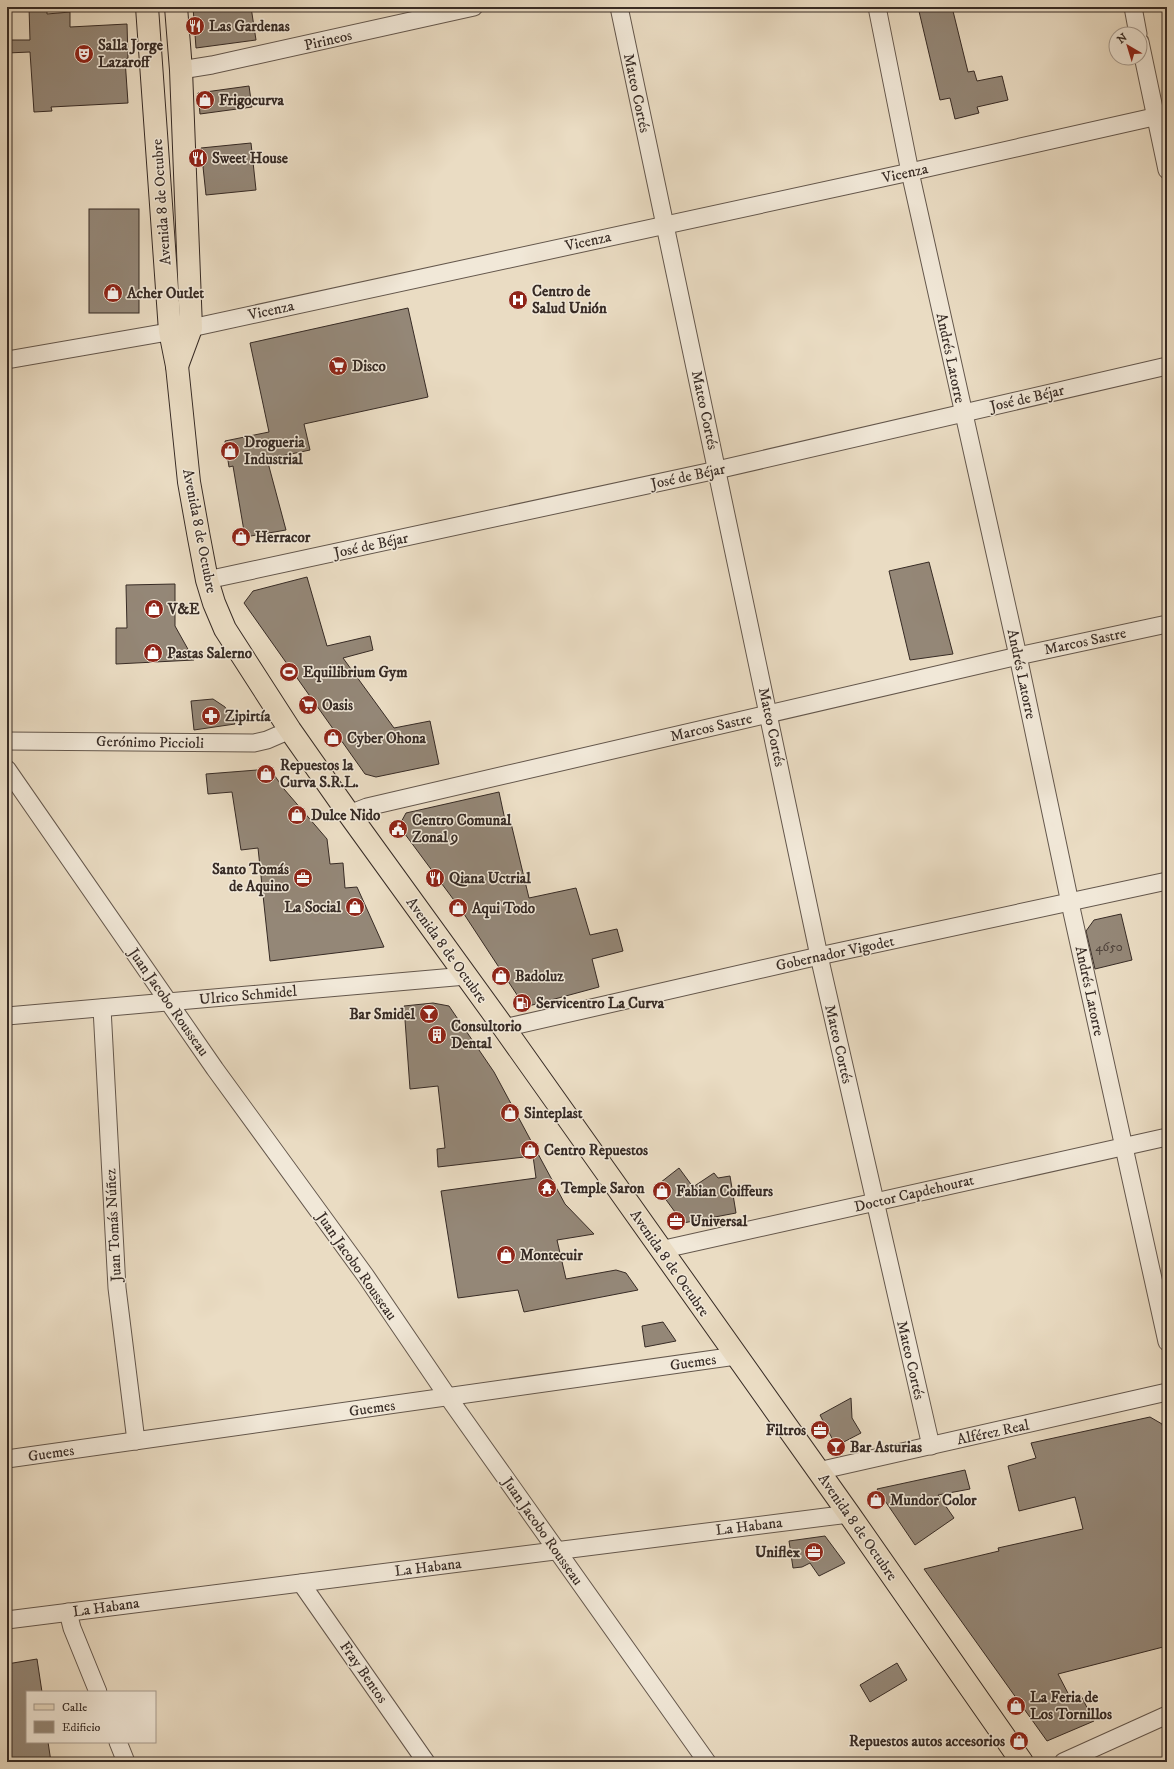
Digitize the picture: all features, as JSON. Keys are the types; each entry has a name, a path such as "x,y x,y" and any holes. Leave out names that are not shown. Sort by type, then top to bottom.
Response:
{"main road":[{"name":"Avenida 8 de Octubre","path":"147,7 153,109 170,331 177,366 189,482 207,580 214,603 225,629 290,730 349,814 504,1028 660,1250 849,1514 1022,1762"},
{"name":"Avenida 8 de Octubre","path":"176,7 181,70 191,328 177,366"}],"street":[{"name":"Pirineos","path":"181,70 212,65 474,7"},
{"name":"Mateo Cortés","path":"619,7 819,956 930,1446"},
{"name":"Andrés Latorre","path":"877,7 910,172 1018,656 1070,903 1167,1342"},
{"path":"1133,7 1137,26"},
{"path":"1147,66 1161,115 1167,170"},
{"name":"Vicenza","path":"7,360 191,328 910,172 1161,115"},
{"name":"José de Béjar","path":"207,580 717,470 1167,366"},
{"name":"Marcos Sastre","path":"349,814 367,807 1018,656 1167,624"},
{"name":"Gerónimo Piccioli","path":"7,741 254,743 266,740 290,730"},
{"name":"Juan Jacobo Rousseau","path":"7,769 215,1069 365,1275 448,1397 707,1762"},
{"name":"Gobernador Vigodet","path":"504,1028 819,956 1167,881"},
{"name":"Ulrico Schmidel","path":"7,1016 466,976"},
{"name":"Juan Tomás Núñez","path":"102,1008 117,1288 136,1441"},
{"name":"Doctor Capdehourat","path":"660,1250 1167,1137"},
{"name":"Guemes","path":"7,1459 736,1356"},
{"name":"Alférez Real","path":"818,1471 1167,1392"},
{"name":"La Habana","path":"7,1620 849,1514"},
{"name":"Fray Bentos","path":"301,1583 426,1762"},
{"path":"68,1612 72,1628 98,1691"},
{"path":"1063,1762 1167,1715"},
{"path":"118,1743 126,1762"}],"building":[{"path":"29,7 47,7 47,14 70,12 70,27 127,24 128,58 125,59 128,103 51,107 52,111 34,112 30,52 7,53 7,40 30,40"},
{"path":"193,7 251,7 256,40 196,48"},
{"path":"918,7 952,7 968,72 974,71 977,81 1002,76 1008,100 977,107 979,113 955,119 950,98 940,100"},
{"path":"249,86 252,107 200,114 198,93"},
{"path":"251,143 256,190 206,195 201,148"},
{"path":"89,209 139,209 139,313 89,313"},
{"name":"Disco","path":"408,308 428,397 304,424 310,450 267,459 286,530 245,537 233,466 229,467 225,441 269,432 250,343"},
{"path":"929,562 953,654 910,660 889,571"},
{"path":"307,577 327,646 370,636 373,650 343,658 394,728 430,721 439,764 376,777 365,774 244,603 253,591"},
{"path":"175,584 175,626 194,660 116,664 116,628 127,628 126,585"},
{"name":"Zipirtía","path":"213,699 225,707 235,724 194,730 191,701"},
{"path":"270,769 284,789 327,839 330,864 343,863 345,888 357,887 384,947 270,961 258,848 241,850 232,792 208,794 206,774"},
{"path":"499,792 505,820 510,819 529,898 576,888 590,935 617,929 623,951 592,959 599,987 525,1007 462,911 399,826 406,813"},
{"path":"1121,914 1132,960 1095,969 1086,931 1094,920"},
{"path":"433,1003 449,1006 494,1072 565,1204 594,1234 557,1240 566,1279 616,1270 626,1273 638,1290 524,1312 518,1290 458,1298 441,1191 536,1178 533,1156 438,1167 437,1149 445,1148 438,1086 410,1089 404,1006"},
{"path":"679,1168 693,1187 714,1173 718,1178 730,1176 736,1213 683,1223 656,1186"},
{"path":"663,1322 676,1341 645,1347 642,1326"},
{"path":"851,1398 852,1418 861,1433 836,1446 820,1415"},
{"path":"1150,1417 1162,1424 1167,1448 1167,1646 1058,1674 1071,1699 1080,1694 1094,1721 1047,1741 924,1569 999,1551 998,1548 1083,1529 1075,1497 1019,1511 1008,1466 1036,1458 1031,1443"},
{"path":"965,1470 970,1489 938,1495 954,1518 915,1545 877,1489"},
{"name":"Uniflex","path":"825,1536 845,1563 819,1576 810,1563 802,1567 793,1568 789,1541"},
{"path":"37,1659 42,1691 26,1691 26,1743 48,1743 51,1762 7,1762 7,1664"},
{"path":"897,1663 907,1680 870,1702 860,1685"}],"place":[{"name":"Las Gardenas","path":"195,26"},
{"name":"Salla Jorge Lazaroff","path":"84,54"},
{"name":"Frigocurva","path":"205,100"},
{"name":"Sweet House","path":"198,158"},
{"name":"Acher Outlet","path":"113,293"},
{"name":"Centro de Salud Unión","path":"518,300"},
{"name":"Disco","path":"338,366"},
{"name":"Drogueria Industrial","path":"230,451"},
{"name":"Herracor","path":"241,537"},
{"name":"V&E","path":"154,609"},
{"name":"Pastas Salerno","path":"153,653"},
{"name":"Equilibrium Gym","path":"289,672"},
{"name":"Oasis","path":"308,705"},
{"name":"Zipirtía","path":"211,716"},
{"name":"Cyber Ohona","path":"333,738"},
{"name":"Repuestos la Curva S.R.L.","path":"266,774"},
{"name":"Dulce Nido","path":"297,815"},
{"name":"Centro Comunal Zonal 9","path":"398,829"},
{"name":"Santo Tomás de Aquino","path":"303,878"},
{"name":"Qiana Uctrial","path":"435,878"},
{"name":"La Social","path":"355,907"},
{"name":"Aqui Todo","path":"458,908"},
{"name":"Badoluz","path":"501,976"},
{"name":"Servicentro La Curva","path":"522,1003"},
{"name":"Bar Smidel","path":"429,1014"},
{"name":"Consultorio Dental","path":"437,1035"},
{"name":"Sinteplast","path":"510,1113"},
{"name":"Centro Repuestos","path":"530,1150"},
{"name":"Temple Saron","path":"547,1188"},
{"name":"Fabian Coiffeurs","path":"662,1191"},
{"name":"Universal","path":"676,1221"},
{"name":"Montecuir","path":"506,1255"},
{"name":"Filtros","path":"820,1430"},
{"name":"Bar Asturias","path":"836,1447"},
{"name":"Mundor Color","path":"876,1500"},
{"name":"Uniflex","path":"814,1552"},
{"name":"La Feria de Los Tornillos","path":"1016,1706"},
{"name":"Repuestos autos accesorios","path":"1019,1741"}]}
